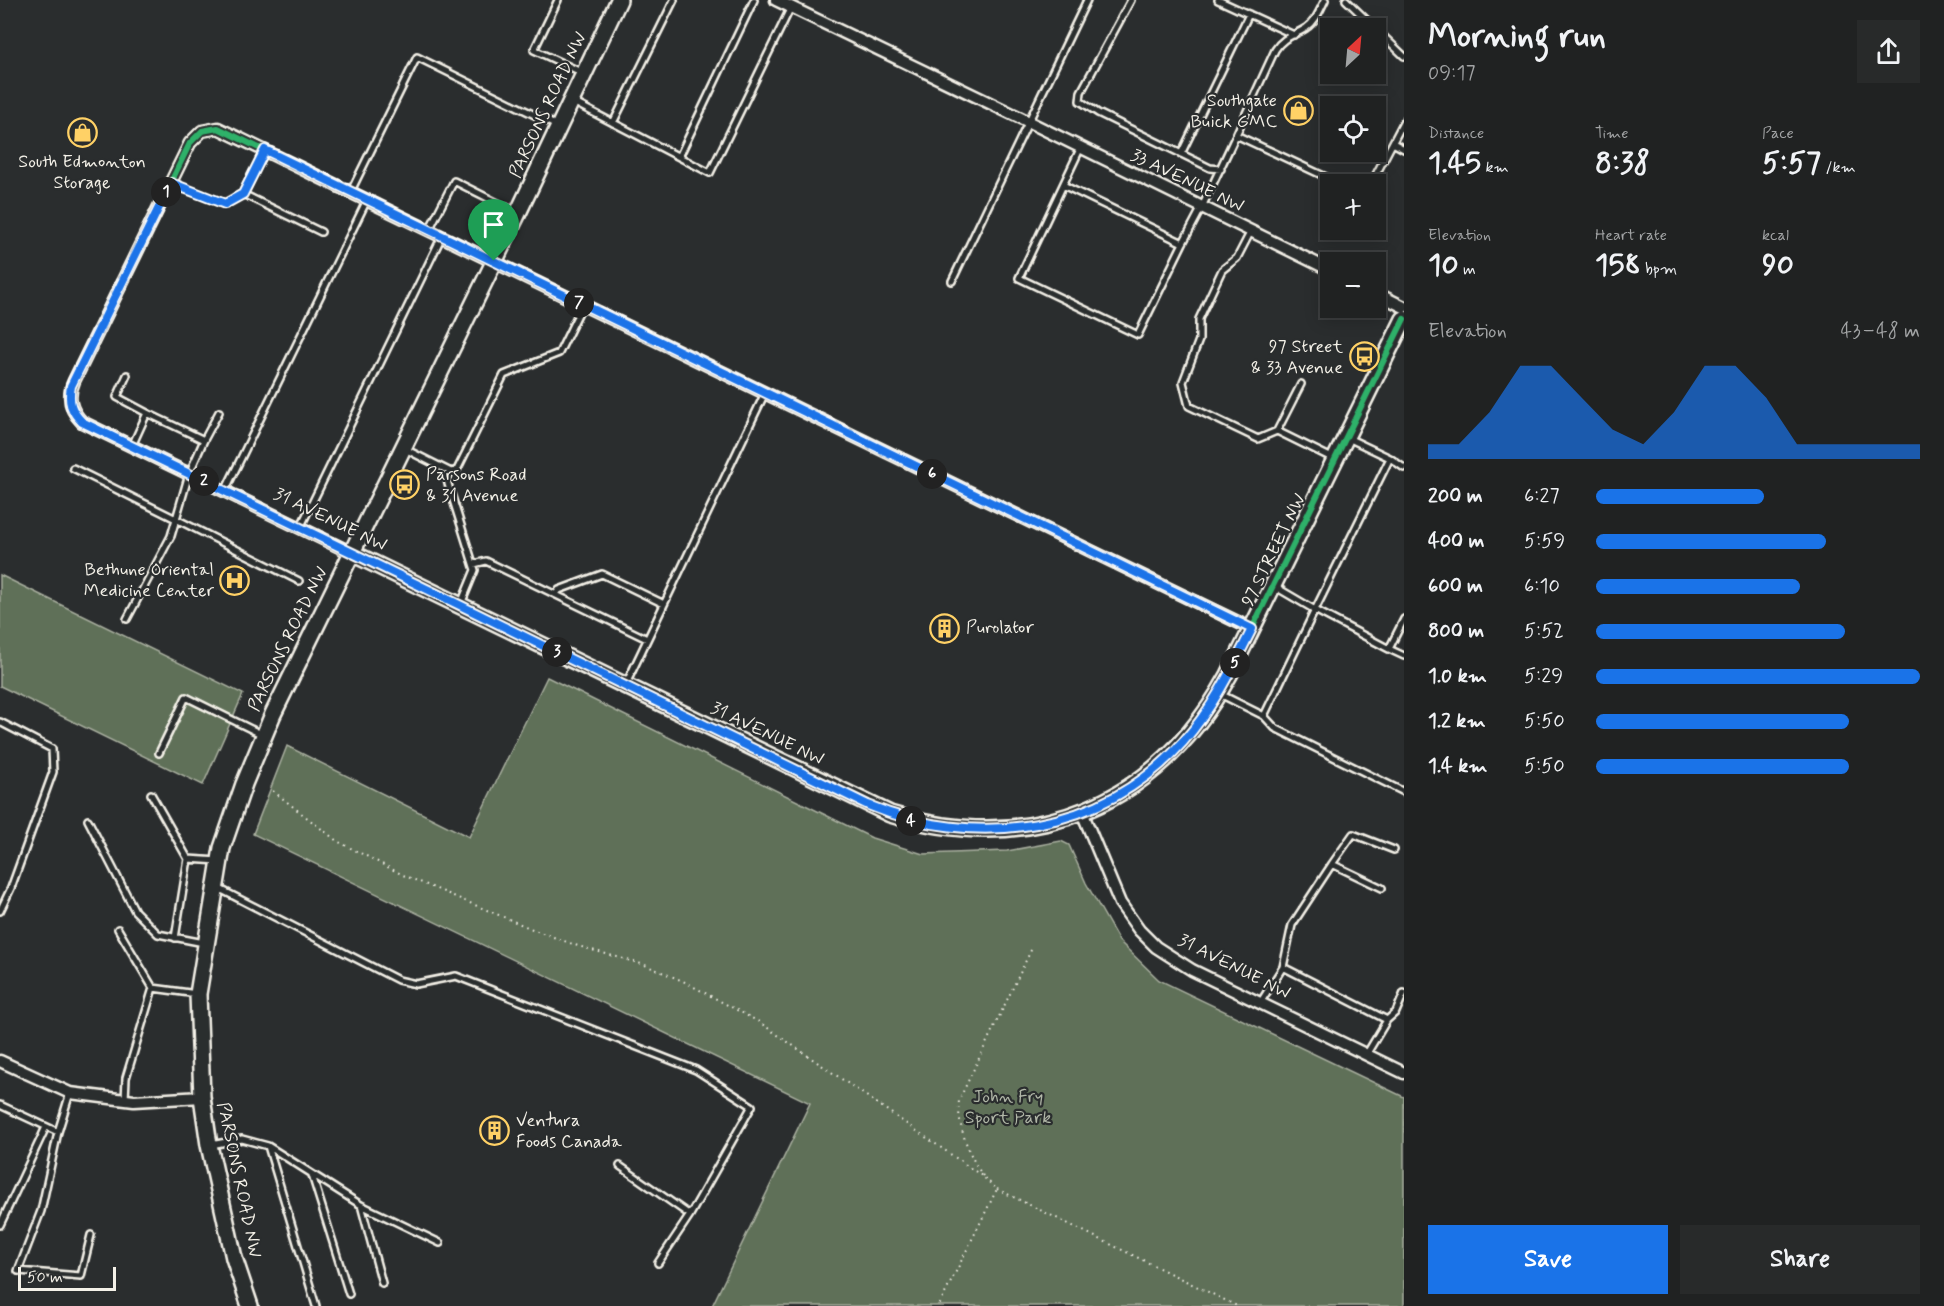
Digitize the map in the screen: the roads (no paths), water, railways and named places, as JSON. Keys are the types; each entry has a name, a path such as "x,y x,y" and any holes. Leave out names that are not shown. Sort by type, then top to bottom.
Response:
{"main road":[{"name":"PARSONS ROAD NW","path":"250,1306 234,1258 209,1145 202,1097 198,994 220,861 233,815 264,735 518,213 616,1"},
{"name":"97 STREET NW","path":"1082,812 1126,790 1160,765 1194,729 1219,693 1346,437 1399,340 1404,319"},
{"name":"31 AVENUE NW","path":"352,553 868,805 912,821 997,830 1054,820 1082,812"}],"street":[{"name":"33 AVENUE NW","path":"776,0 1320,265"},
{"path":"171,183 190,143 202,130 218,128 1252,629"},
{"name":"31 AVENUE NW","path":"171,183 74,381 69,402 82,422 352,553"},
{"path":"1386,298 1404,307"},
{"name":"31 AVENUE NW","path":"1082,812 1120,903 1139,930 1156,947 1173,959 1404,1073"},
{"path":"1,1064 70,1093 141,1101 202,1097"}],"lane":[{"path":"558,0 534,50 584,74"},
{"path":"614,123 674,0"},
{"path":"679,157 754,0"},
{"path":"952,281 1087,0"},
{"path":"1131,0 1081,92 1080,101 1098,113 1210,168 1221,169"},
{"path":"1218,0 1294,34"},
{"path":"1081,147 1019,278 1138,335 1221,169 1275,50 1281,41 1315,20 1325,0"},
{"path":"1346,0 1404,56"},
{"path":"571,101 710,173 791,7"},
{"path":"1181,154 1249,14"},
{"path":"350,192 417,57 559,127"},
{"path":"1376,174 1404,121"},
{"path":"1236,135 1320,174"},
{"path":"1393,143 1404,148"},
{"path":"171,183 225,204 243,194 265,150"},
{"path":"429,230 454,181 518,213"},
{"path":"1063,185 1183,243"},
{"path":"243,194 321,231"},
{"path":"225,491 367,200"},
{"path":"1251,231 1237,258 1222,270 1199,319 1199,340 1183,382 1189,406 1258,439 1278,431 1301,384"},
{"path":"300,528 442,236"},
{"path":"403,448 454,472 459,467 504,375 559,353 583,304"},
{"path":"127,375 117,397 204,440"},
{"path":"625,686 765,393"},
{"path":"128,619 171,536 189,474 219,412"},
{"path":"132,446 147,413"},
{"path":"1278,431 1335,460"},
{"path":"1346,437 1390,458 1404,468"},
{"path":"1264,716 1390,458"},
{"path":"74,468 299,581"},
{"path":"450,472 447,479 448,484 474,564 475,574 460,605"},
{"path":"474,564 486,561 647,639"},
{"path":"556,594 559,590 602,574 664,604"},
{"path":"1273,585 1315,610 1404,656"},
{"path":"1389,649 1404,619"},
{"path":"1219,693 1264,716 1275,728 1404,792"},
{"path":"159,753 186,697 264,735"},
{"path":"0,722 52,749 53,772 11,888 0,911"},
{"path":"151,794 189,859 175,938"},
{"path":"88,820 135,911 158,934 206,943"},
{"path":"1260,1003 1283,968 1292,926 1353,834 1394,850"},
{"path":"189,859 220,861"},
{"path":"1332,864 1382,888"},
{"path":"215,886 399,980 416,984 456,976 696,1070 752,1106 690,1215 658,1263"},
{"path":"118,929 153,988 126,1078 125,1100"},
{"path":"1283,968 1387,1020"},
{"path":"153,988 198,994"},
{"path":"1366,1055 1387,1020 1395,1012 1404,993"},
{"path":"70,1093 58,1132 41,1211 18,1271 81,1276 91,1236"},
{"path":"0,1105 58,1132"},
{"path":"0,1225 46,1127"},
{"path":"209,1145 242,1139 268,1146 361,1205 440,1243"},
{"path":"268,1146 316,1306"},
{"path":"620,1166 690,1215"},
{"path":"312,1175 349,1294"},
{"path":"361,1205 382,1282"}],"place":[{"name":"Southgate Buick GMC","path":"1298,111"},
{"name":"South Edmonton Storage","path":"82,133"},
{"name":"97 Street & 33 Avenue","path":"1364,357"},
{"name":"Parsons Road & 31 Avenue","path":"405,485"},
{"name":"Bethune Oriental Medicine Center","path":"235,580"},
{"name":"Purolator","path":"945,628"},
{"name":"Ventura Foods Canada","path":"495,1131"}],"park label":[{"name":"John Fry Sport Park","path":"1008,1107"}]}
